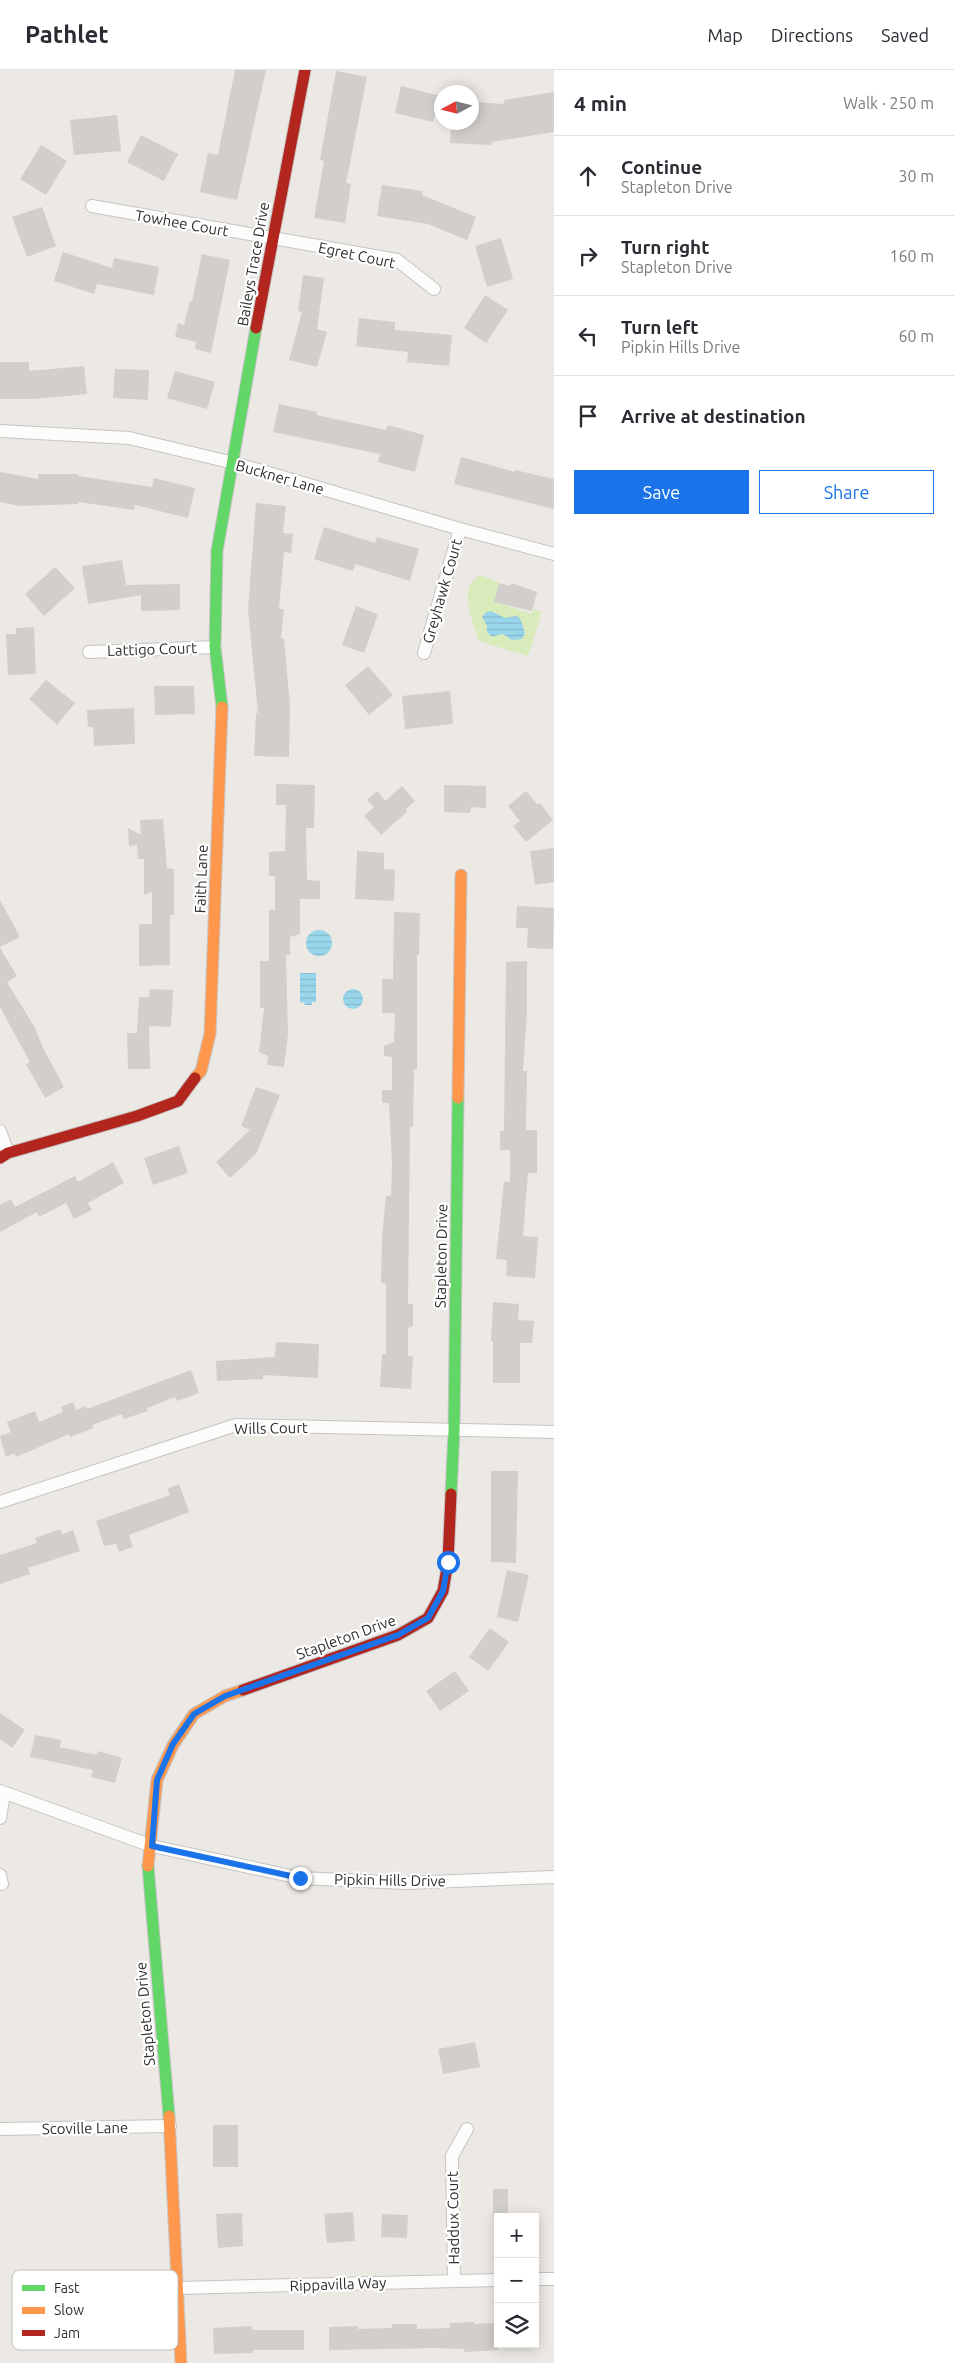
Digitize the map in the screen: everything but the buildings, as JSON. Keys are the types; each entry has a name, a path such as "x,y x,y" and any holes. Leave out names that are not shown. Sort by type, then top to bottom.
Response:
{"street":[{"name":"Baileys Trace Drive","path":"234,463 272,239 305,70"},
{"name":"Towhee Court","path":"92,206 272,239"},
{"name":"Egret Court","path":"272,239 397,260 434,289"},
{"name":"Buckner Lane","path":"0,431 129,438 234,463 460,529 554,554"},
{"name":"Faith Lane","path":"4,1156 178,1102 201,1071 210,1034 223,716 214,647 217,551 234,463"},
{"name":"Greyhawk Court","path":"424,653 460,529"},
{"name":"Lattigo Court","path":"89,652 214,647"},
{"name":"Stapleton Drive","path":"177,2270 170,2126 148,1862 152,1846 157,1780 173,1744 194,1714 225,1696 398,1635 428,1618 443,1591 448,1562 454,1431 461,875"},
{"path":"0,1130 4,1156"},
{"name":"Wills Court","path":"0,1502 236,1425 554,1432"},
{"path":"0,1818 2,1792"},
{"name":"Pipkin Hills Drive","path":"2,1792 152,1846 300,1878 406,1883 554,1877"},
{"name":"Scoville Lane","path":"0,2130 170,2126"},
{"name":"Haddux Court","path":"454,2281 452,2156 467,2129"},
{"path":"539,2280 554,2279"},
{"name":"Rippavilla Way","path":"178,2288 494,2280"},
{"name":"Stapleton Drive","path":"178,2288 181,2363"}],"green space":[{"path":"480,575 502,584 495,602 532,614 534,609 542,612 528,656 479,641 471,615 468,596 469,588 473,581"}],"water":[{"path":"491,611 505,618 516,616 520,618 525,633 522,639 512,640 503,634 490,635 482,617 486,612"},
{"path":"319,930 328,934 332,943 328,952 319,956 310,952 306,943 310,934"},
{"path":"300,973 316,973 316,1002 312,1002 312,1005 305,1005 300,1002"},
{"path":"353,989 360,992 363,999 360,1006 353,1009 346,1006 343,999 346,992"}],"traffic: fast":[{"path":"222,707 215,647 217,551 256,328"},
{"path":"451,1494 454,1431 458,1098"},
{"path":"148,1866 169,2116"}],"traffic: slow":[{"path":"195,1078 201,1071 210,1034 222,707"},
{"path":"458,1098 461,875"},
{"path":"148,1866 157,1780 173,1745 194,1714 225,1696 243,1690"},
{"path":"169,2116 176,2270"},
{"path":"178,2301 181,2363"}],"traffic: jam":[{"path":"256,328 305,70"},
{"path":"0,1158 8,1153 137,1116 178,1101 195,1078"},
{"path":"243,1690 398,1635 428,1618 443,1591 448,1562 451,1494"}],"route":[{"path":"300,1878 152,1846 157,1780 173,1744 194,1714 225,1696 398,1635 428,1618 443,1591 448,1562"}]}
